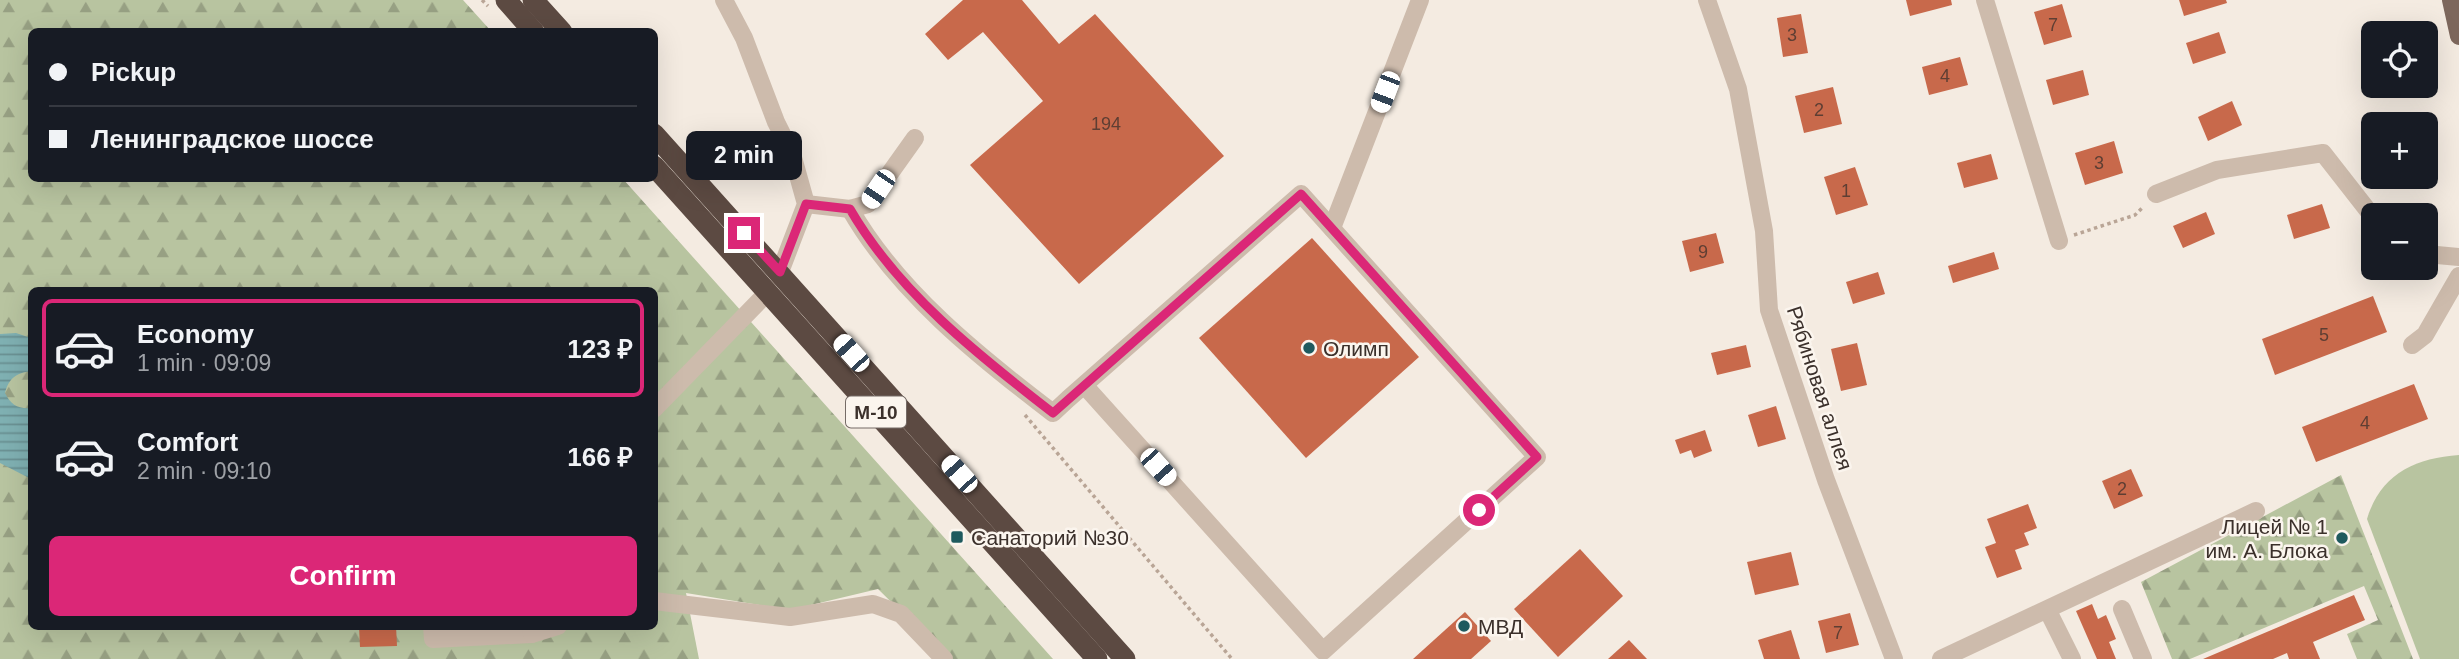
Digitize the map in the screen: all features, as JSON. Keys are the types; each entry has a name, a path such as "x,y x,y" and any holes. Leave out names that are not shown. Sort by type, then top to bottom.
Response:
{"highway":[{"path":"506,0 530,28"},
{"path":"533,0 558,28"},
{"name":"М-10","path":"658,138 1125,659"},
{"name":"М-10","path":"658,170 1097,659"}],"main road":[{"path":"2451,0 2459,36"}],"street":[{"path":"724,0 744,38 776,122 792,154 806,204 780,272"},
{"path":"1332,228 1420,0"},
{"name":"Рябиновая аллея","path":"1707,0 1738,89 1763,231 1769,310 1826,480 1894,659"},
{"path":"1985,0 2059,241"},
{"path":"806,204 850,209 868,204 915,138"},
{"path":"2156,194 2217,170 2323,153 2362,203"},
{"path":"850,209 867,238 969,349 1053,413 1084,385 1301,194 1537,457 1323,651 1084,385"},
{"path":"2438,255 2459,257"},
{"path":"2412,345 2425,335 2459,276"},
{"path":"658,404 768,292"},
{"path":"1941,659 2256,511"},
{"path":"658,601 790,617 873,604 901,614 944,659"},
{"path":"2122,609 2143,659"},
{"path":"2048,611 2072,659"},
{"path":"432,630 433,639 531,630"}],"path":[{"path":"2059,241 2135,215 2156,194"},
{"path":"1022,411 1232,659"}],"green space":[{"path":"0,0 463,0 488,28 28,28 28,182 626,182 1053,659 949,659 878,589 790,610 686,593 699,659 0,659"},
{"path":"2459,455 2459,659 2420,659 2367,519 2381,491 2401,472 2427,460"},
{"path":"2341,475 2413,659 2357,659 2347,634 2378,620 2364,586 2190,659 2172,659 2141,582"}],"water":[{"path":"16,333 28,337 28,372 14,377 5,393 15,405 28,408 28,477 0,463 0,334"}],"building":[{"path":"963,0 1022,0 1059,44 1095,14 1224,156 1079,284 970,165 1043,101 983,32 948,60 925,34"},
{"path":"1906,0 1951,0 1952,5 1910,16"},
{"path":"2179,0 2226,0 2227,3 2184,16"},
{"path":"2062,4 2072,37 2044,45 2034,12"},
{"path":"1801,14 1808,53 1783,57 1777,18"},
{"path":"2219,32 2226,53 2193,64 2186,43"},
{"path":"1960,57 1968,85 1929,95 1922,67"},
{"path":"2083,70 2089,95 2053,105 2046,80"},
{"path":"1833,87 1842,124 1804,133 1795,96"},
{"path":"2232,101 2242,125 2208,141 2198,117"},
{"path":"2114,141 2123,173 2085,185 2075,153"},
{"path":"1991,154 1998,179 1964,188 1957,163"},
{"path":"1855,167 1868,205 1836,215 1824,177"},
{"path":"2322,204 2330,228 2294,239 2287,215"},
{"path":"2206,212 2215,234 2183,248 2173,226"},
{"path":"1716,233 1724,263 1690,272 1682,241"},
{"name":"Олимп","path":"1312,238 1419,357 1306,458 1199,338"},
{"path":"1994,252 1999,269 1953,283 1948,266"},
{"path":"1878,272 1885,294 1853,304 1846,282"},
{"path":"2373,296 2387,332 2275,375 2262,339"},
{"path":"1857,343 1867,385 1841,391 1831,349"},
{"path":"1746,345 1751,367 1717,375 1711,353"},
{"path":"2414,384 2428,419 2316,462 2302,427"},
{"path":"1776,406 1786,439 1758,447 1748,415"},
{"path":"1705,430 1712,451 1694,458 1691,450 1680,454 1675,440"},
{"path":"2131,469 2143,496 2114,509 2102,481"},
{"path":"2028,504 2037,528 2024,533 2029,545 2015,550 2022,569 1997,578 1985,547 1996,543 1987,519"},
{"path":"1580,549 1623,596 1558,657 1514,609"},
{"path":"1791,552 1799,585 1755,595 1747,562"},
{"path":"2354,595 2365,620 2313,642 2320,659 2289,659 2287,653 2273,659 2203,659"},
{"path":"2092,604 2098,619 2106,615 2116,639 2109,642 2116,659 2097,659 2076,611"},
{"name":"МВД","path":"1465,612 1491,641 1471,659 1413,659"},
{"path":"1850,613 1859,645 1826,653 1818,621"},
{"path":"359,630 396,630 397,646 360,647"},
{"path":"1791,630 1800,659 1764,659 1758,640"},
{"path":"1629,640 1647,659 1608,659"}],"place":[{"name":"Олимп","path":"1309,348"},
{"name":"Санаторий №30","path":"957,537"},
{"name":"Лицей № 1 им. А. Блока","path":"2342,538"},
{"name":"МВД","path":"1464,626"}],"route":[{"path":"744,233 780,272 806,204 850,209 867,238 969,349 1053,413 1301,194 1537,457 1479,510"}]}
